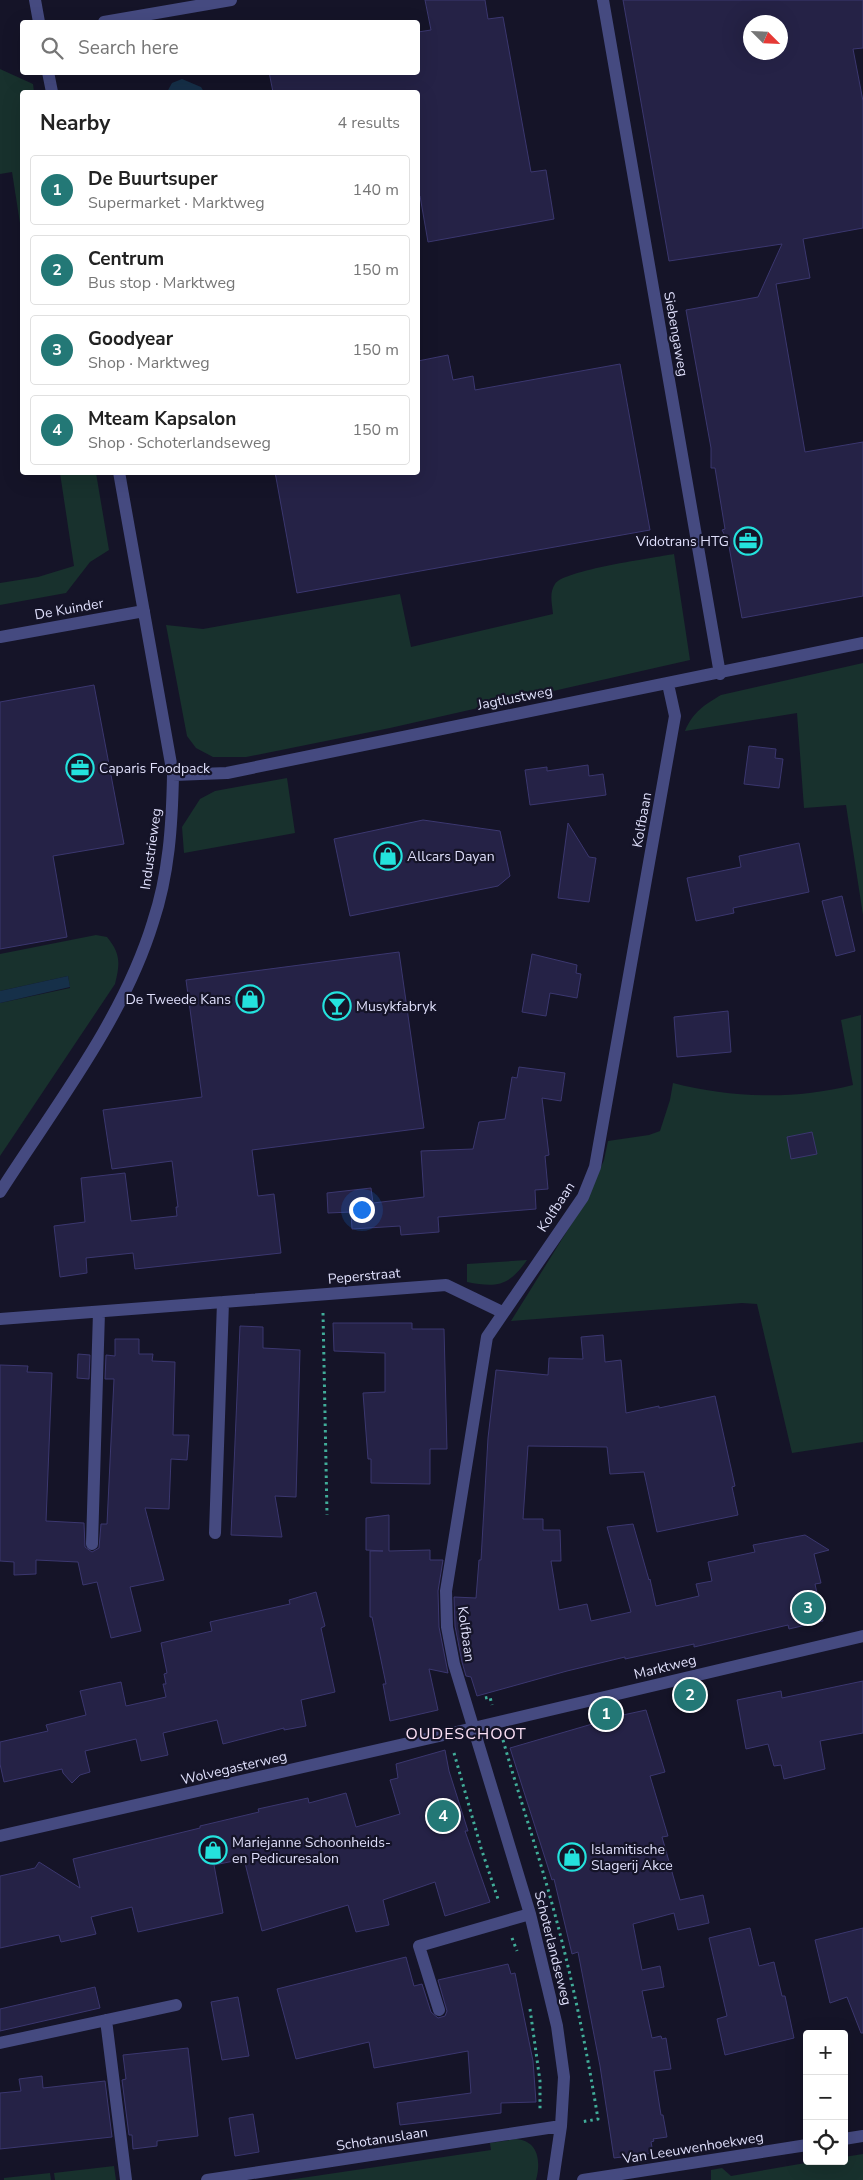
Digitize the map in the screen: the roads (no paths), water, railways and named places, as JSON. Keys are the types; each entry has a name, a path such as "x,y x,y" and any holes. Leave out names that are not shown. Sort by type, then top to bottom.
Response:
{"street":[{"path":"35,0 39,20"},
{"path":"116,20 231,0"},
{"name":"Siebengaweg","path":"603,0 720,674"},
{"path":"49,75 52,90"},
{"name":"Industrieweg","path":"0,1192 94,1047 133,976 154,920 165,874 171,831 173,775 120,475"},
{"name":"De Kuinder","path":"0,637 144,611"},
{"name":"Jagtlustweg","path":"173,775 226,774 720,674 863,643"},
{"name":"Kolfbaan","path":"474,1728 454,1664 447,1627 446,1591 487,1337 502,1312 583,1198 595,1167 675,716 668,684"},
{"name":"Peperstraat","path":"0,1319 446,1285 502,1312"},
{"path":"215,1533 223,1302"},
{"path":"92,1544 99,1312"},
{"name":"Marktweg","path":"474,1728 863,1636"},
{"name":"Wolvegasterweg","path":"0,1836 474,1728"},
{"name":"Schoterlandseweg","path":"474,1728 530,1914 557,2026 564,2077 561,2126 553,2180"},
{"path":"439,2010 419,1946 530,1914"},
{"path":"0,2042 176,2005"},
{"path":"106,2020 126,2180"},
{"name":"Schotanuslaan","path":"207,2180 561,2126"},
{"path":"848,2139 863,2136"},
{"name":"Van Leeuwenhoekweg","path":"583,2180 803,2146"}],"water":[{"path":"182,79 201,87 203,90 168,90 172,83"},
{"path":"68,976 70,987 0,1003 0,991"}],"place":[{"name":"Vidotrans HTG","path":"748,541"},
{"name":"Caparis Foodpack","path":"80,768"},
{"name":"Allcars Dayan","path":"388,856"},
{"name":"De Tweede Kans","path":"250,999"},
{"name":"Musykfabryk","path":"337,1006"},
{"name":"Goodyear","path":"808,1608"},
{"name":"Centrum","path":"690,1695"},
{"name":"De Buurtsuper","path":"606,1714"},
{"name":"Mteam Kapsalon","path":"443,1816"},
{"name":"Mariejanne Schoonheids- en Pedicuresalon","path":"213,1850"},
{"name":"Islamitische Slagerij Akce","path":"572,1857"}],"district":[{"name":"OUDESCHOOT","path":"466,1734"}]}
